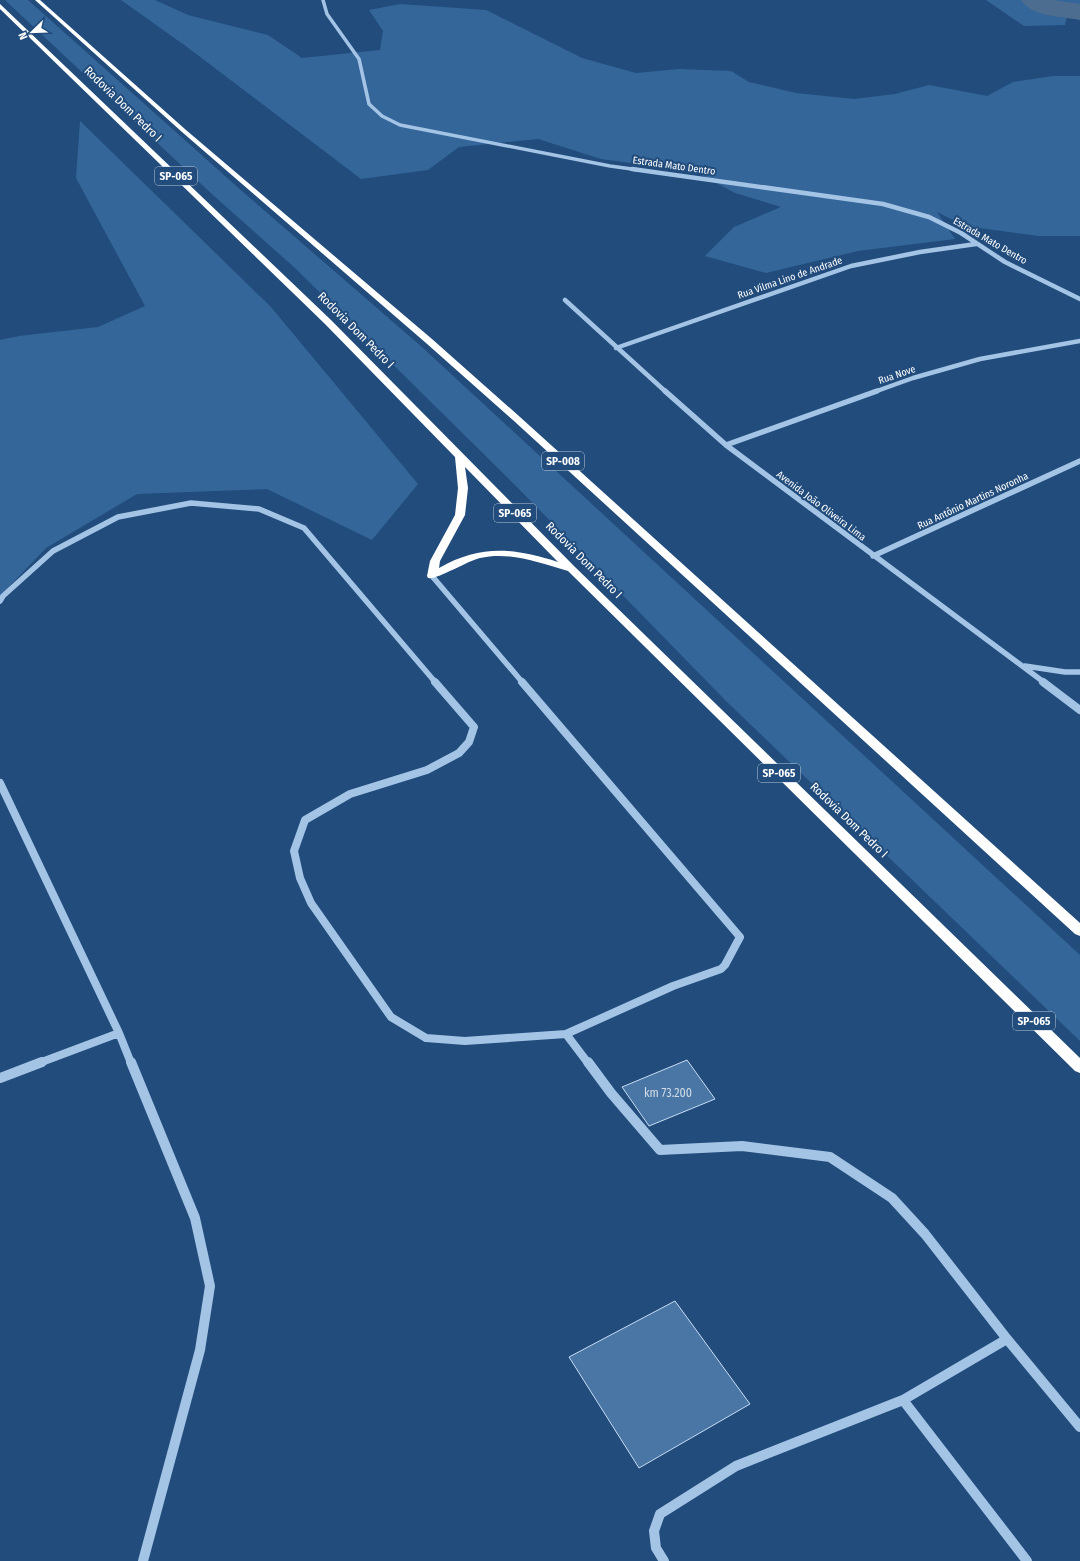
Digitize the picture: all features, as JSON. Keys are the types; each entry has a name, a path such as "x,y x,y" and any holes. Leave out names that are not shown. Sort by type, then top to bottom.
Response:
{"highway":[{"name":"Rodovia Dom Pedro I","path":"37,0 184,131 429,341 517,419 1080,931"},
{"name":"Rodovia Dom Pedro I","path":"0,6 328,322 459,457 571,569 1080,1067"},
{"path":"432,576 435,561 460,515 463,488 459,457"},
{"path":"432,576 465,559 495,552 523,554 571,569"}],"street":[{"name":"Estrada Mato Dentro","path":"323,0 327,14 360,59 370,104 382,116 400,124 610,166 883,204 929,217 961,233 1004,262 1080,299"},
{"name":"Rua Vilma Lino de Andrade","path":"616,348 851,266 920,252 976,244"},
{"name":"Avenida João Oliveira Lima","path":"565,300 616,348 726,445 1080,710"},
{"name":"Rua Nove","path":"726,445 913,378 980,359 1080,340"},
{"name":"Rua Antônio Martins Noronha","path":"874,556 1080,461"},
{"path":"0,602 3,596 53,550 118,517 191,503 260,509 304,528 474,727 469,742 459,753 427,770 350,794 305,820 294,850 300,878 311,904 391,1017 426,1038 465,1041 566,1034 673,986 721,969 725,965 740,937 432,576"},
{"path":"1023,666 1065,672 1080,672"},
{"path":"0,782 119,1033 195,1218 210,1286 200,1350 143,1561"},
{"path":"0,1078 119,1033"},
{"path":"566,1034 611,1093 660,1150 742,1146 830,1157 892,1198 925,1234 1007,1339 1080,1427"},
{"path":"664,1561 656,1548 654,1531 660,1514 736,1466 903,1400 1007,1339"},
{"path":"903,1400 1027,1561"}],"shaded area":[{"path":"5,0 28,0 243,192 423,348 1080,955 1080,1041 726,701 518,488 295,268 214,196"},
{"path":"121,0 155,0 188,15 268,35 302,58 380,50 383,31 369,10 400,4 486,10 582,58 636,73 679,69 731,71 749,82 796,93 854,99 895,94 929,85 987,96 1013,82 1053,76 1080,76 1080,236 1039,236 965,226 937,212 955,239 858,251 766,273 705,256 734,227 781,207 735,193 696,172 601,159 538,139 459,147 428,170 361,179 187,47"},
{"path":"986,0 1080,0 1080,17 1067,16 1065,25 1024,26"},
{"path":"80,121 271,307 418,484 372,540 267,489 137,494 46,548 0,596 0,340 19,336 98,327 145,306 76,178"}],"building":[{"path":"687,1060 715,1099 649,1126 622,1087"},
{"path":"675,1301 750,1404 639,1468 569,1357"}],"waterway":[{"path":"1033,0 1044,6 1080,12"}]}
